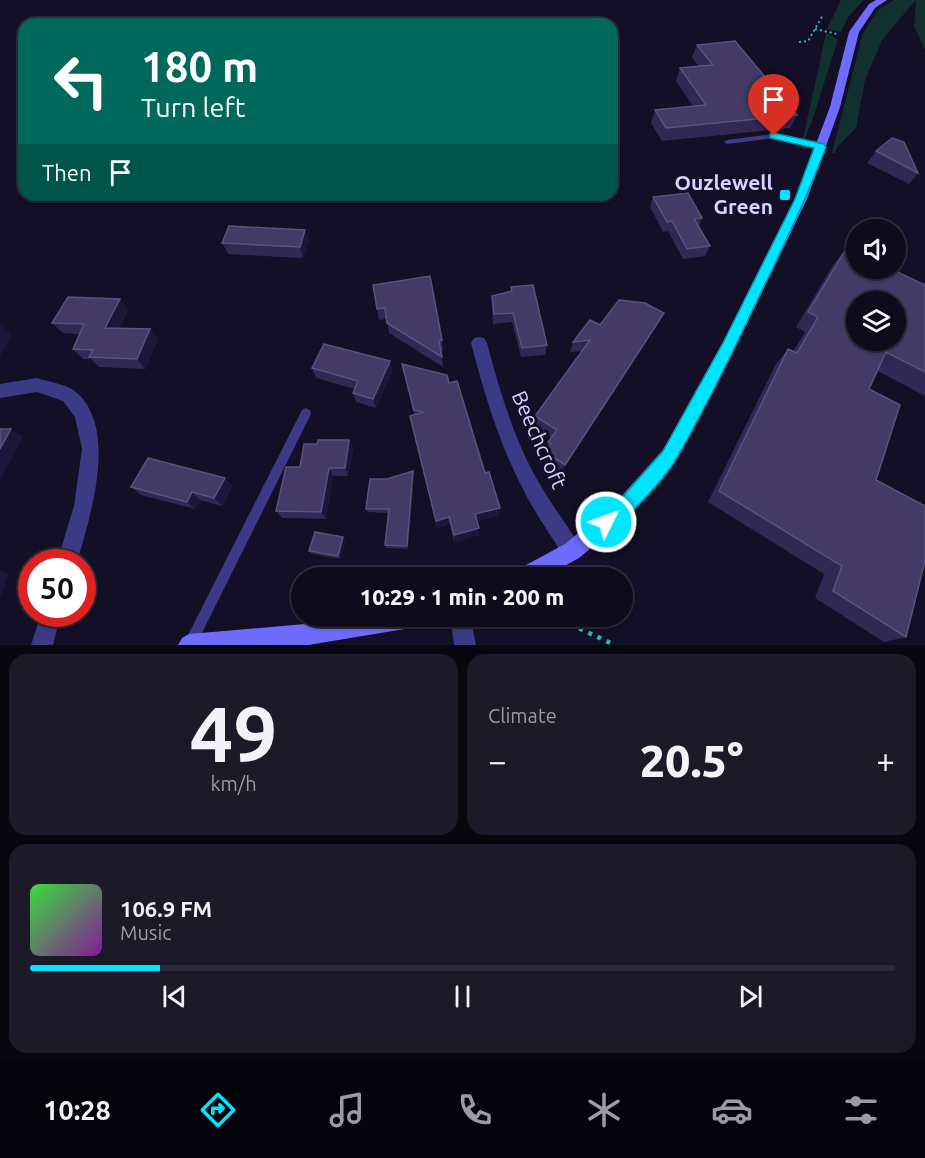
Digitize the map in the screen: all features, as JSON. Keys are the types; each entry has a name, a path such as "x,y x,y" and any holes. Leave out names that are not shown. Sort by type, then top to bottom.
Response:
{"main road":[{"path":"542,567 572,551 624,508 669,456 728,347 801,199 835,107 853,38 872,6 883,0"},
{"path":"189,645 305,635 355,627"}],"street":[{"name":"Beechcroft","path":"478,343 488,380 508,435 528,480 572,551"},
{"path":"0,391 37,385 69,396 83,414 91,449 83,506 71,549"},
{"path":"42,645 47,627"},
{"path":"462,627 465,645"}],"lane":[{"path":"727,142 774,136 820,147"},
{"path":"189,645 306,413"}],"path":[{"path":"800,42 808,41 823,15"},
{"path":"815,29 853,38"},
{"path":"576,627 615,645"}],"green space":[{"path":"841,0 864,0 848,17 841,32 827,29"},
{"path":"894,0 916,0 882,40 865,80 856,128 837,147 835,153 832,153 863,33 878,10"},
{"path":"916,0 925,0 925,50 914,26"},
{"path":"826,33 838,39 801,148"}],"building":[{"path":"735,41 797,115 666,128 655,110 706,105 680,68 713,65 697,45"},
{"path":"892,138 904,142 918,173 876,151"},
{"path":"688,193 702,218 694,219 710,246 687,249 672,221 667,222 653,197"},
{"path":"229,226 305,230 300,247 222,243"},
{"path":"846,249 846,279 906,279 906,276 925,285 925,372 886,352 869,389 900,405 876,480 925,506 925,561 906,637 833,591 842,566 719,491 788,349 797,353 818,317 808,312"},
{"path":"430,276 442,340 439,341 442,357 387,323 385,308 377,309 373,285"},
{"path":"533,285 547,345 522,348 513,313 494,314 492,296 512,291 511,287"},
{"path":"68,297 120,299 105,328 150,329 137,359 89,357 93,350 73,349 84,324 52,323"},
{"path":"619,300 645,303 664,313 565,465 545,452 551,444 548,442 557,430 535,416 590,340 573,342 590,320 600,325"},
{"path":"324,344 390,361 373,399 353,393 358,381 312,368"},
{"path":"402,364 447,375 449,383 457,381 485,473 489,472 500,508 475,514 479,528 454,535 449,517 436,521 410,416 424,412 414,410"},
{"path":"0,429 11,429 0,449"},
{"path":"318,440 349,440 345,468 329,468 321,512 276,511 286,467 300,467 304,444 317,444"},
{"path":"148,458 225,478 214,498 192,492 187,502 131,487"},
{"path":"413,471 407,546 385,545 389,509 366,509 370,479 387,479"},
{"path":"315,532 343,537 338,556 309,551"}],"place":[{"name":"Ouzlewell Green","path":"785,195"}],"route":[{"path":"606,522 624,508 669,456 728,347 801,199 820,147 795,139 774,136"}]}
